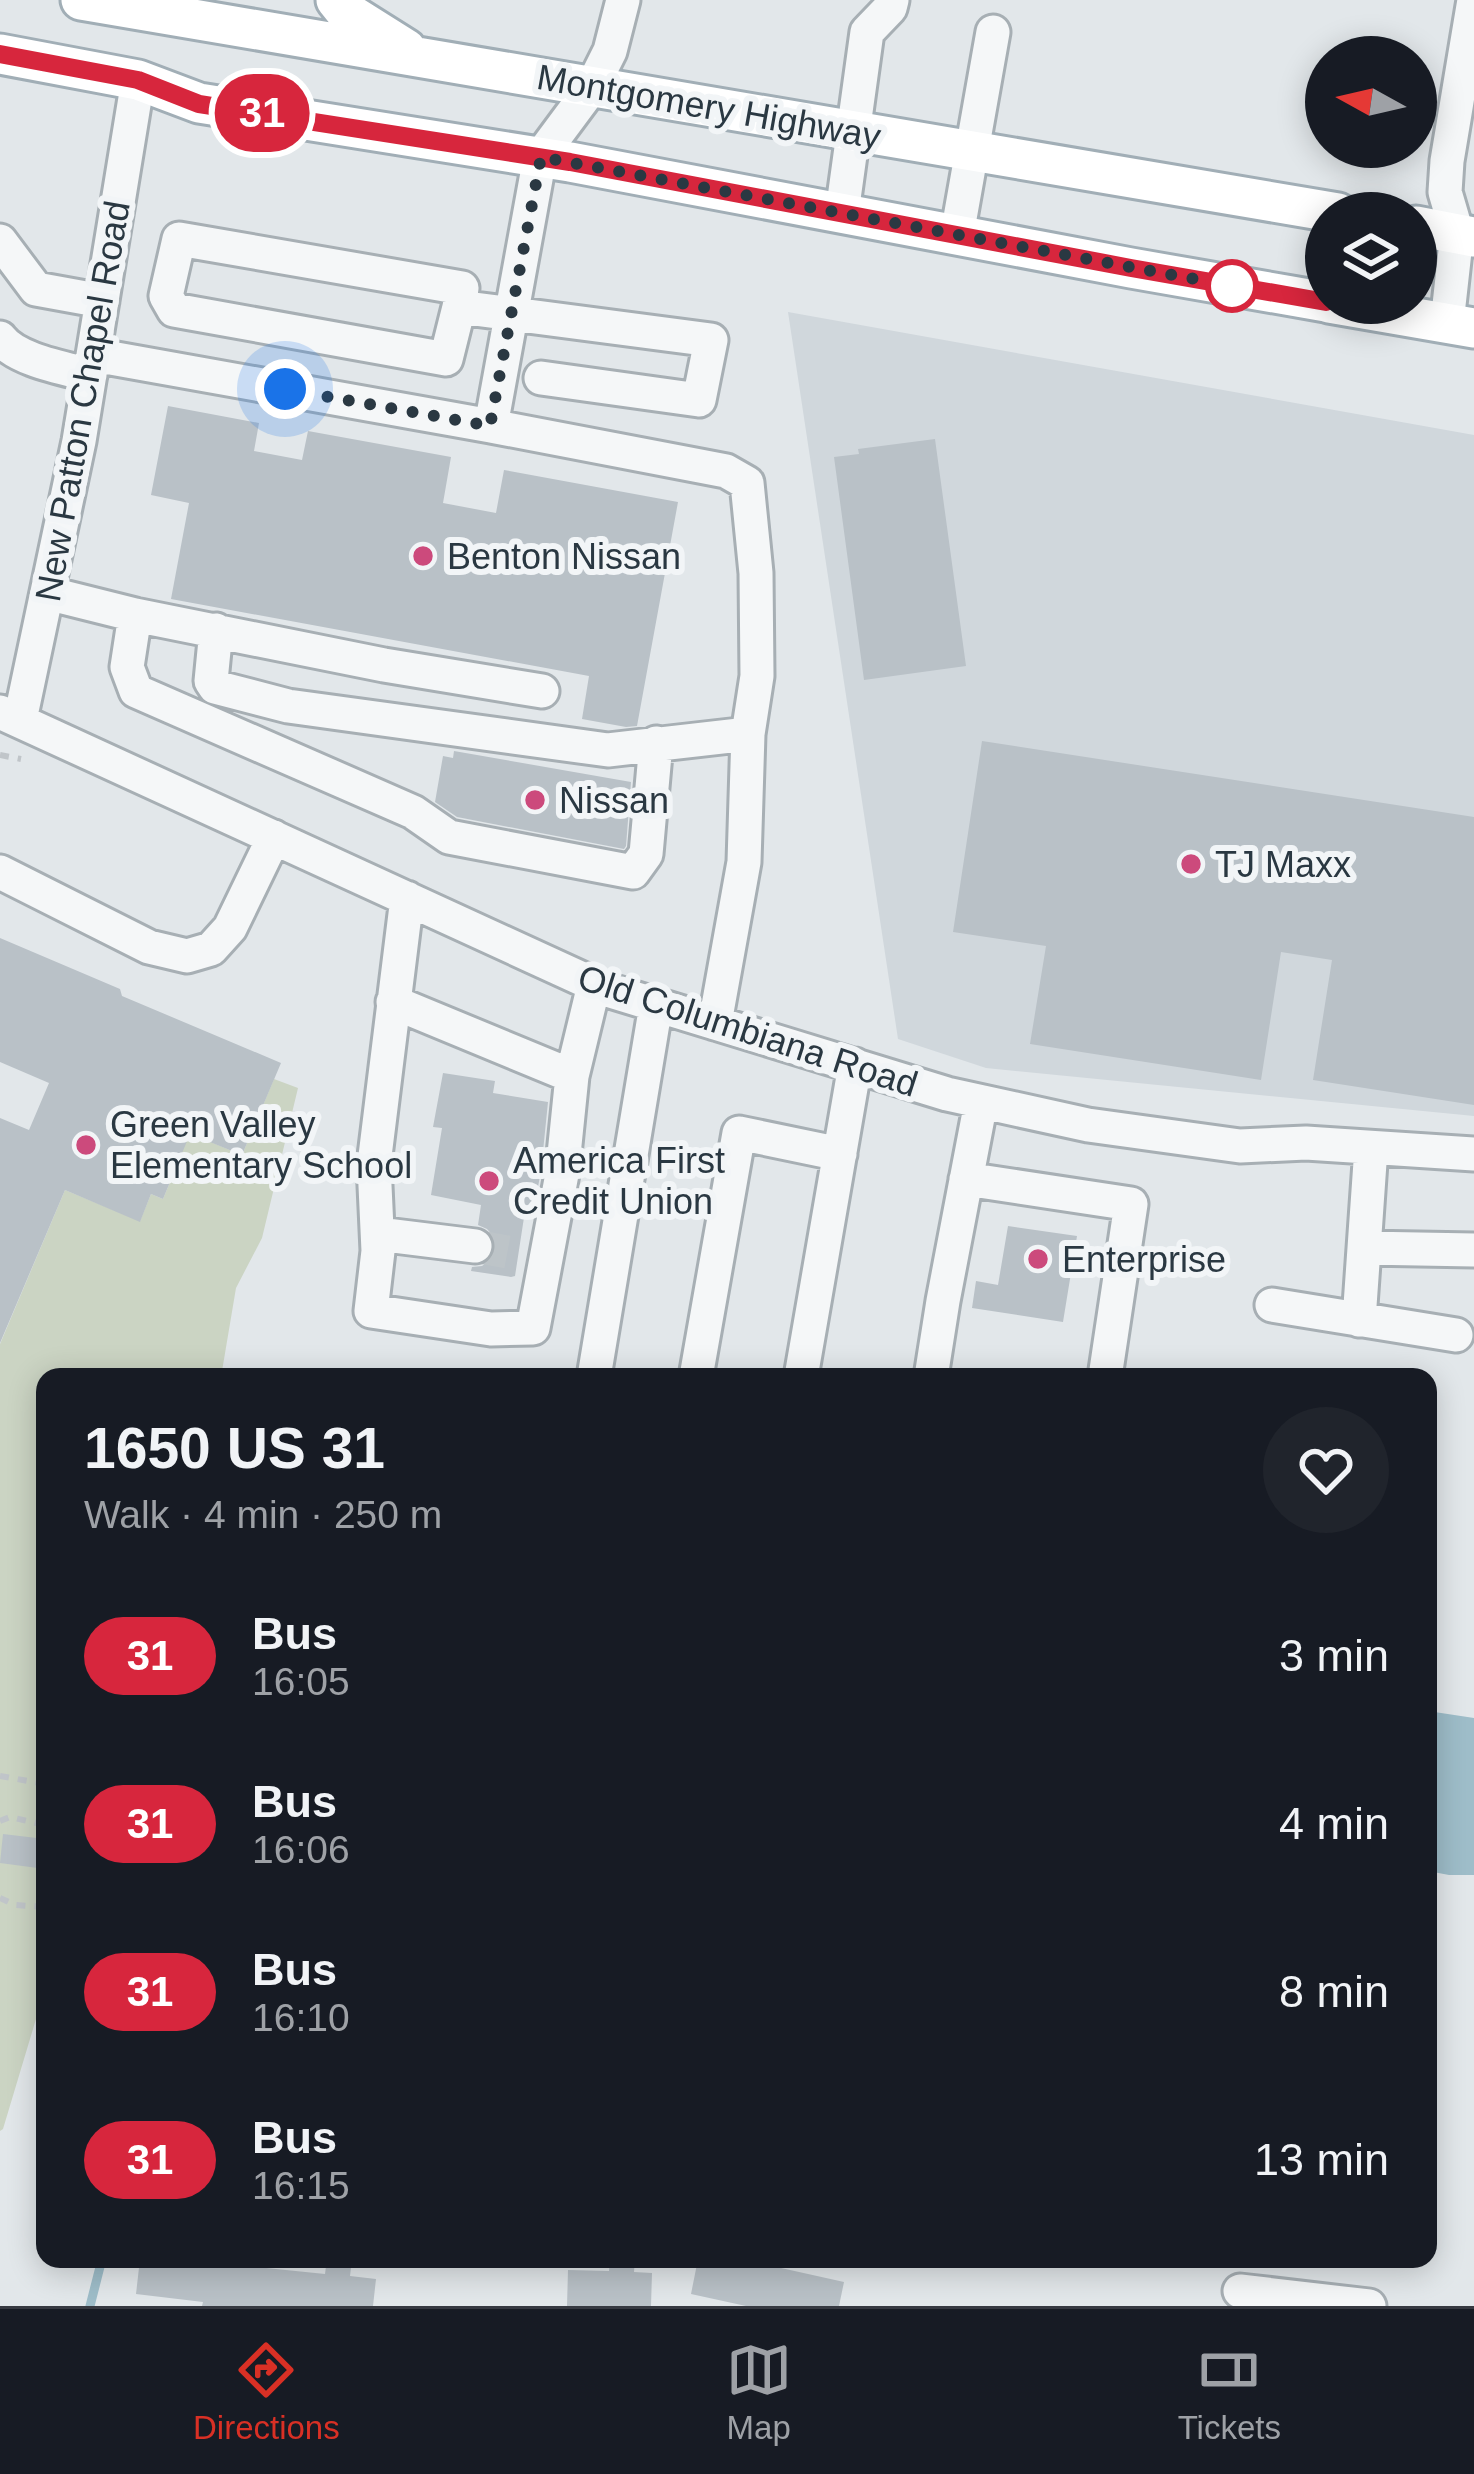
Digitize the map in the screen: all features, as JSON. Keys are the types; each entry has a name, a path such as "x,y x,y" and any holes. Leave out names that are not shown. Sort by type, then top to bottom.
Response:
{"main road":[{"name":"Montgomery Highway","path":"81,0 165,7 420,58 1305,207"},
{"path":"336,0 344,10 420,58"},
{"path":"138,80 165,7"},
{"path":"0,54 138,80 199,104 541,157 1305,299"}],"street":[{"path":"490,426 541,157 592,87 610,51 623,0"},
{"path":"842,213 867,32 892,0"},
{"path":"1460,326 1465,235 1445,192 1465,107 1474,0"},
{"path":"957,235 993,32"},
{"name":"New Patton Chapel Road","path":"10,716 47,593 92,365 138,80"},
{"path":"179,239 462,288 459,308 446,359 174,310 166,296 179,239"},
{"path":"0,241 35,290 102,302"},
{"path":"459,308 711,340 699,400 541,379"},
{"path":"594,386 601,327"},
{"path":"0,338 6,346 47,364 92,365 490,426 726,471 746,482 756,573 758,676 748,734 744,862 715,1023"},
{"path":"47,593 384,665 542,691"},
{"path":"135,615 127,668 136,692 413,812 449,837 633,872 646,854 656,743"},
{"path":"217,630 211,681 215,687 288,706 608,750 748,734"},
{"path":"195,717 215,687"},
{"name":"Old Columbiana Road","path":"10,716 594,985 855,1065 981,1102 1088,1125 1240,1146 1306,1143 1474,1154"},
{"path":"0,872 149,947 188,956 211,949 230,928 274,837"},
{"path":"407,898 374,1164 378,1234 371,1311 491,1330 533,1328 532,1257 562,1174 572,1076 594,985"},
{"path":"393,1002 572,1076"},
{"path":"596,1368 656,1005"},
{"path":"803,1368 855,1065"},
{"path":"933,1368 981,1102"},
{"path":"698,1368 739,1133 840,1154"},
{"path":"1359,1320 1371,1148"},
{"path":"966,1179 1132,1204 1106,1368"},
{"path":"378,1234 475,1246"},
{"path":"1364,1248 1474,1250"},
{"path":"1272,1306 1456,1335"},
{"path":"1242,2286 1369,2306"}],"path":[{"path":"0,1776 36,1782"},
{"path":"0,1821 10,1817 36,1823"},
{"path":"0,1898 36,1906"}],"shaded area":[{"path":"788,312 1474,435 1474,1116 986,1068 898,1039"}],"green space":[{"path":"274,1079 298,1088 262,1238 236,1288 223,1368 36,1368 36,2019 0,2131 0,1344 65,1190 140,1221 151,1194 163,1199 180,1158 179,1129 242,1155"}],"water":[{"path":"1437,1712 1474,1718 1474,1875 1437,1873"}],"building":[{"name":"Benton Nissan","path":"168,406 259,423 254,451 302,460 308,431 451,457 443,503 496,513 504,470 678,502 637,726 582,719 589,676 171,599 189,503 151,495"},
{"path":"935,439 966,666 864,680 834,457 859,454 858,449"},
{"path":"982,741 1474,817 1474,1105 1313,1080 1332,960 1281,952 1261,1080 1030,1044 1046,946 953,932"},
{"name":"Nissan","path":"454,751 631,782 626,846 457,817 435,802 443,756 453,758"},
{"name":"Green Valley Elementary School","path":"0,938 281,1063 242,1155 190,1134 163,1199 151,1194 140,1222 65,1190 0,1343 0,1118 29,1130 49,1083 0,1062"},
{"name":"America First Credit Union","path":"443,1073 495,1081 493,1093 548,1102 541,1171 533,1213 525,1211 515,1276 471,1271 491,1259 496,1250 494,1237 478,1225 481,1205 431,1195 442,1128 433,1127"},
{"name":"Enterprise","path":"1008,1226 1077,1236 1063,1322 972,1308 976,1281 998,1285"},
{"path":"3,1834 36,1838 36,1868 0,1863"},
{"path":"139,2268 266,2268 325,2274 326,2268 351,2268 350,2276 376,2279 373,2306 202,2306 203,2302 136,2294"},
{"path":"634,2268 634,2272 652,2273 651,2306 567,2306 568,2270"},
{"path":"696,2268 781,2268 844,2282 839,2306 746,2306 691,2294"}],"waterway":[{"path":"90,2306 100,2268"}],"tunnel":[{"path":"475,1246 518,1254"}],"bus line":[{"name":"31","path":"0,54 138,80 199,104 570,162 1305,298"}],"place":[{"name":"Benton Nissan","path":"423,556"},
{"name":"Nissan","path":"535,800"},
{"name":"TJ Maxx","path":"1191,864"},
{"name":"Green Valley Elementary School","path":"86,1145"},
{"name":"America First Credit Union","path":"489,1181"},
{"name":"Enterprise","path":"1038,1259"}],"route":[{"path":"285,389 490,426 541,157 1232,286"}]}
